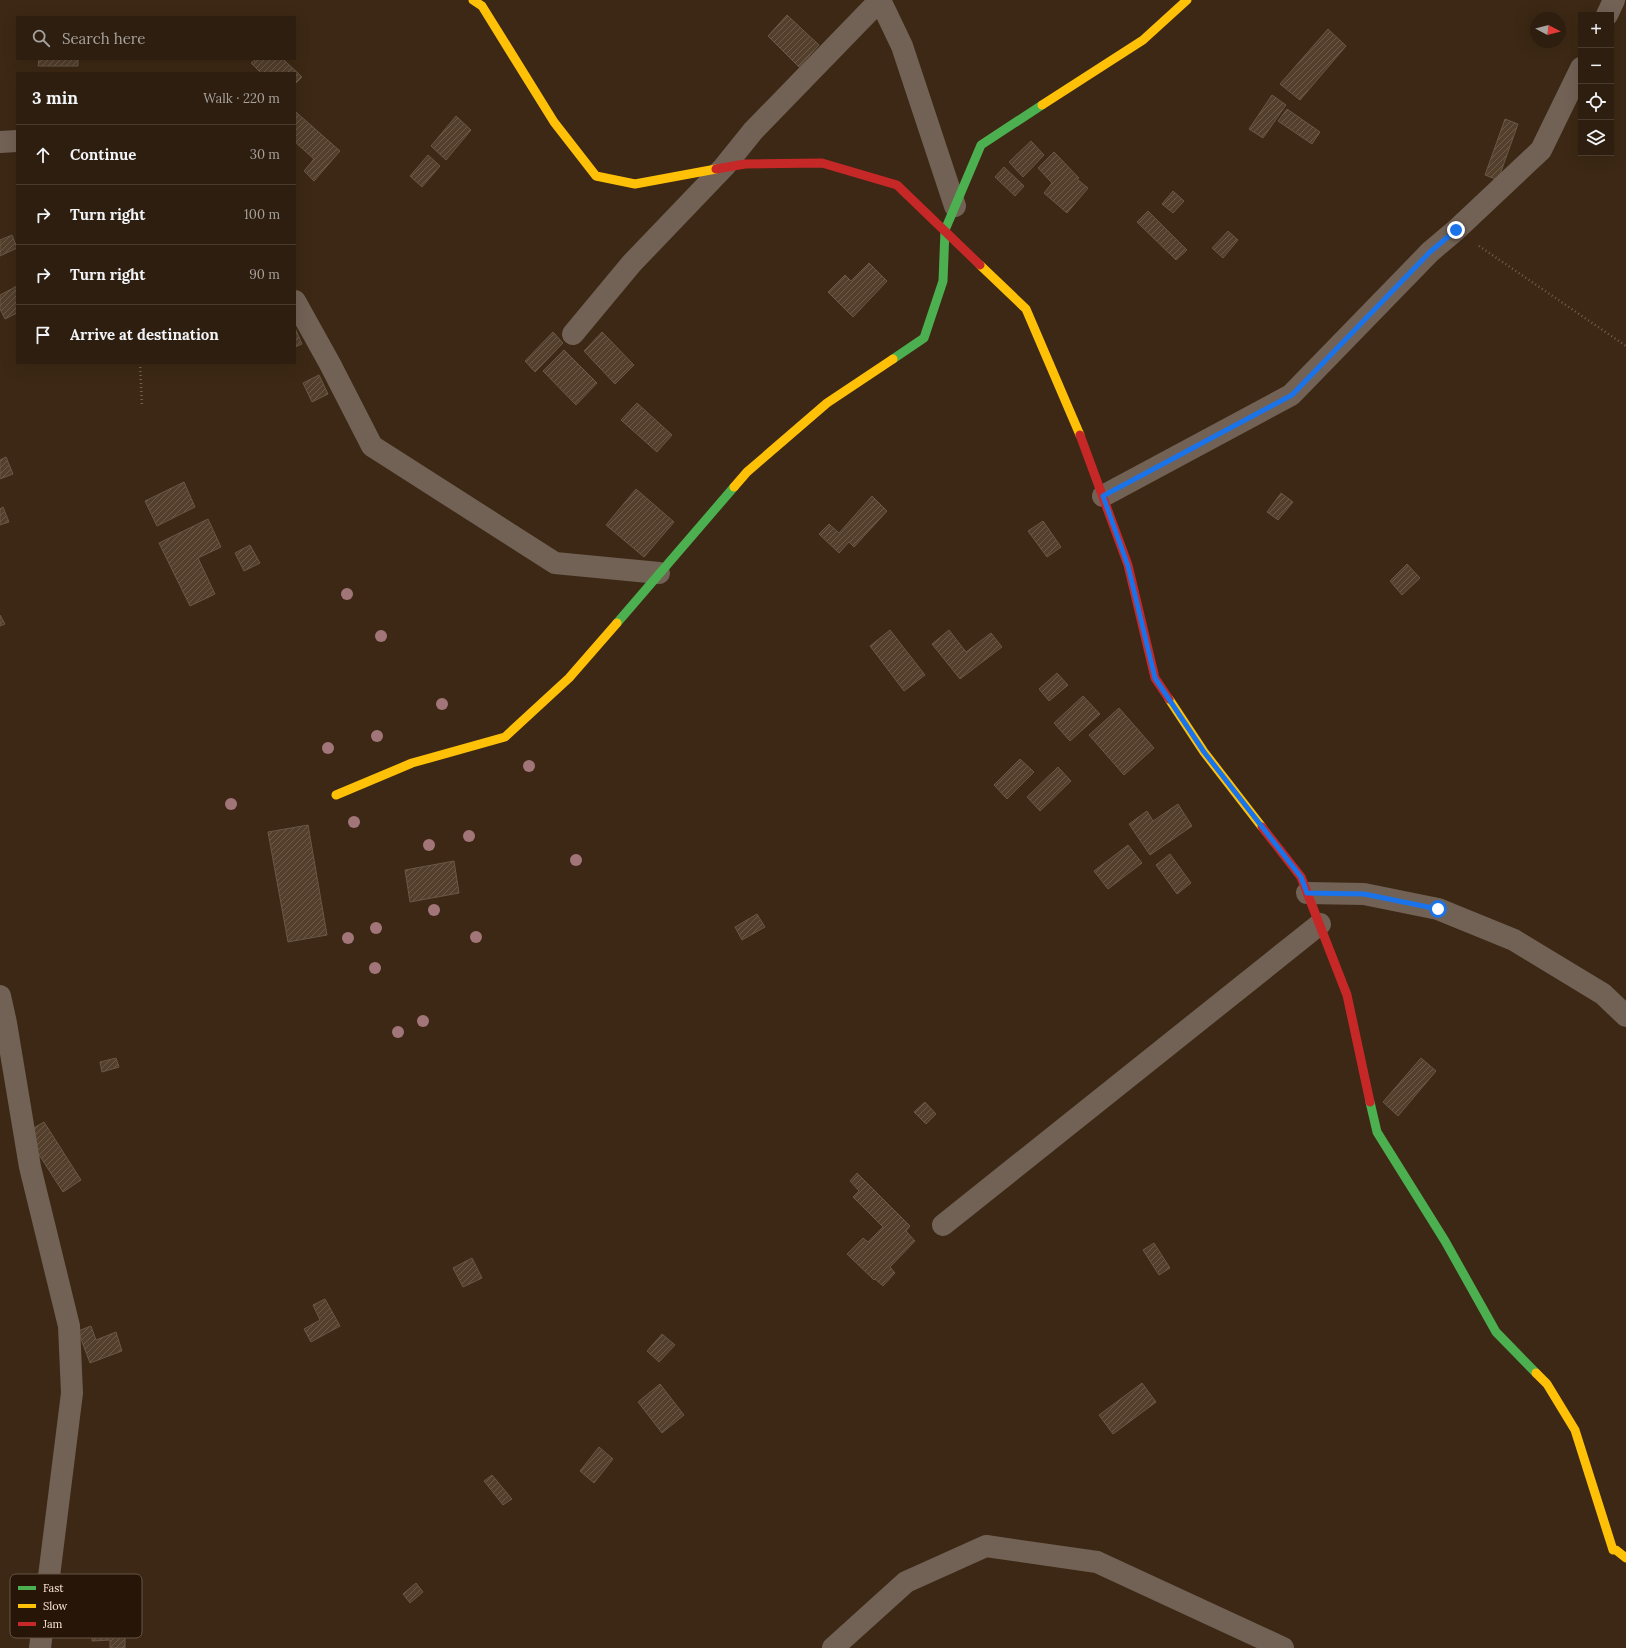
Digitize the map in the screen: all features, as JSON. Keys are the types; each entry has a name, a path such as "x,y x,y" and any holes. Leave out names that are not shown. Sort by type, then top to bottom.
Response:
{"street":[{"path":"473,0 482,6 554,122 596,176 635,184 745,164 822,163 897,185 1026,309 1076,423 1128,566 1155,678 1204,752 1301,877 1347,995 1377,1132 1446,1241 1496,1332 1547,1384 1576,1430 1613,1550 1616,1550 1626,1558"},
{"path":"573,334 632,263 724,167 753,131 880,0 902,46 955,206"},
{"path":"336,795 412,763 505,737 569,678 747,472 827,403 924,338 943,281 945,230 981,145 1143,40 1187,0"},
{"path":"1608,12 1614,0"},
{"path":"1103,496 1292,395 1430,252 1456,230 1542,150 1578,74"},
{"path":"0,142 16,141"},
{"path":"296,303 330,364 372,446 555,563 660,573"},
{"path":"1307,893 1364,894 1438,909 1514,940 1603,994 1626,1016"},
{"path":"943,1225 1320,924"},
{"path":"0,996 6,1023 30,1167 69,1326 72,1393 49,1574"},
{"path":"833,1648 906,1582 986,1546 1097,1562 1283,1648"},
{"path":"40,1648 41,1638"}],"path":[{"path":"1456,230 1626,346"},
{"path":"140,364 142,406"}],"building":[{"path":"787,15 819,45 799,67 768,36"},
{"path":"1328,29 1346,46 1300,100 1280,84"},
{"path":"39,60 78,60 78,66 38,66"},
{"path":"255,60 284,60 302,77 296,83 296,72 260,72 251,63"},
{"path":"1272,95 1286,105 1263,138 1249,129"},
{"path":"1287,109 1320,132 1312,144 1278,121"},
{"path":"296,112 340,151 314,181 304,171 314,159 296,143"},
{"path":"456,116 471,130 446,160 431,146"},
{"path":"1505,119 1518,124 1498,180 1485,175"},
{"path":"1031,141 1044,155 1023,177 1009,162"},
{"path":"1054,152 1079,178 1077,179 1088,188 1067,213 1044,193 1052,183 1038,168"},
{"path":"428,155 440,166 422,187 410,176"},
{"path":"1004,167 1024,186 1015,196 995,177"},
{"path":"1173,191 1184,201 1173,213 1162,204"},
{"path":"1148,211 1187,250 1176,260 1137,222"},
{"path":"1228,231 1238,240 1223,258 1212,248"},
{"path":"12,235 16,248 0,256 0,240"},
{"path":"869,263 887,281 853,317 828,292 845,275 851,281"},
{"path":"16,287 16,314 5,319 0,309 0,295"},
{"path":"296,330 302,344 296,347"},
{"path":"553,332 563,343 535,372 525,361"},
{"path":"602,332 634,365 615,384 584,351"},
{"path":"564,350 597,383 576,405 543,371"},
{"path":"319,375 328,394 312,402 303,383"},
{"path":"637,403 672,435 657,452 621,420"},
{"path":"6,457 13,474 0,479 0,460"},
{"path":"184,482 195,507 157,526 145,501"},
{"path":"636,489 674,522 644,557 606,525"},
{"path":"1281,493 1293,502 1278,520 1267,512"},
{"path":"872,496 887,511 854,547 849,542 839,553 819,534 829,524 839,533"},
{"path":"3,507 9,522 0,525 0,509"},
{"path":"208,519 221,547 198,558 215,594 190,606 159,543"},
{"path":"1043,521 1061,547 1047,557 1028,531"},
{"path":"250,545 260,563 244,571 235,553"},
{"path":"1407,564 1420,578 1402,595 1390,581"},
{"path":"0,615 5,624 0,626"},
{"path":"890,630 925,675 904,691 870,646"},
{"path":"949,630 966,652 991,633 1002,647 960,679 932,644"},
{"path":"1057,673 1068,685 1049,701 1039,689"},
{"path":"1083,696 1100,714 1070,741 1054,723"},
{"path":"1119,708 1154,748 1124,775 1089,735"},
{"path":"1020,759 1034,772 1007,799 994,785"},
{"path":"1058,767 1071,781 1040,811 1027,797"},
{"path":"1178,804 1192,826 1150,855 1129,824 1147,811 1153,821"},
{"path":"308,825 327,935 288,942 268,832"},
{"path":"1128,845 1142,863 1108,889 1094,871"},
{"path":"1170,854 1191,883 1177,894 1156,865"},
{"path":"454,861 459,893 410,902 405,870"},
{"path":"757,914 765,927 742,940 735,927"},
{"path":"116,1058 119,1067 102,1072 100,1062"},
{"path":"1421,1058 1436,1071 1398,1116 1383,1102"},
{"path":"925,1102 936,1114 926,1124 914,1112"},
{"path":"44,1122 81,1180 63,1192 25,1133"},
{"path":"857,1173 910,1226 906,1231 915,1241 890,1267 895,1273 883,1286 875,1279 874,1280 847,1254 863,1238 868,1242 883,1227 853,1197 859,1191 850,1181"},
{"path":"1154,1243 1170,1268 1159,1275 1143,1250"},
{"path":"472,1258 482,1278 463,1287 453,1268"},
{"path":"325,1299 340,1326 311,1342 304,1329 320,1320 313,1305"},
{"path":"91,1326 96,1340 116,1332 122,1351 90,1363 78,1331"},
{"path":"662,1334 675,1345 659,1362 647,1351"},
{"path":"1142,1383 1156,1402 1113,1434 1099,1415"},
{"path":"660,1384 684,1415 662,1433 638,1402"},
{"path":"599,1447 613,1459 594,1483 580,1471"},
{"path":"492,1475 512,1499 503,1505 484,1481"},
{"path":"416,1583 423,1592 410,1603 403,1594"},
{"path":"92,1638 125,1638 125,1648 110,1648 110,1640 92,1641"}],"traffic: fast":[{"path":"893,359 924,338 943,281 945,230 981,145 1042,105"},
{"path":"617,623 734,487"},
{"path":"1370,1102 1377,1132 1445,1241 1496,1332 1536,1373"}],"traffic: slow":[{"path":"473,0 482,6 554,122 596,176 635,184 716,169"},
{"path":"1042,105 1143,40 1187,0"},
{"path":"980,265 1026,309 1080,435"},
{"path":"734,487 747,472 827,403 893,359"},
{"path":"336,795 412,763 505,737 569,678 617,623"},
{"path":"1169,699 1204,752 1262,827"},
{"path":"1536,1373 1547,1384 1575,1430 1613,1550 1616,1550 1626,1558"}],"traffic: jam":[{"path":"716,169 745,164 822,163 897,185 980,265"},
{"path":"1080,435 1128,565 1155,678 1169,699"},
{"path":"1262,827 1301,877 1347,995 1370,1102"}],"route":[{"path":"1438,909 1364,894 1307,893 1301,877 1204,752 1155,678 1128,566 1103,496 1292,395 1430,252 1456,230"}]}
